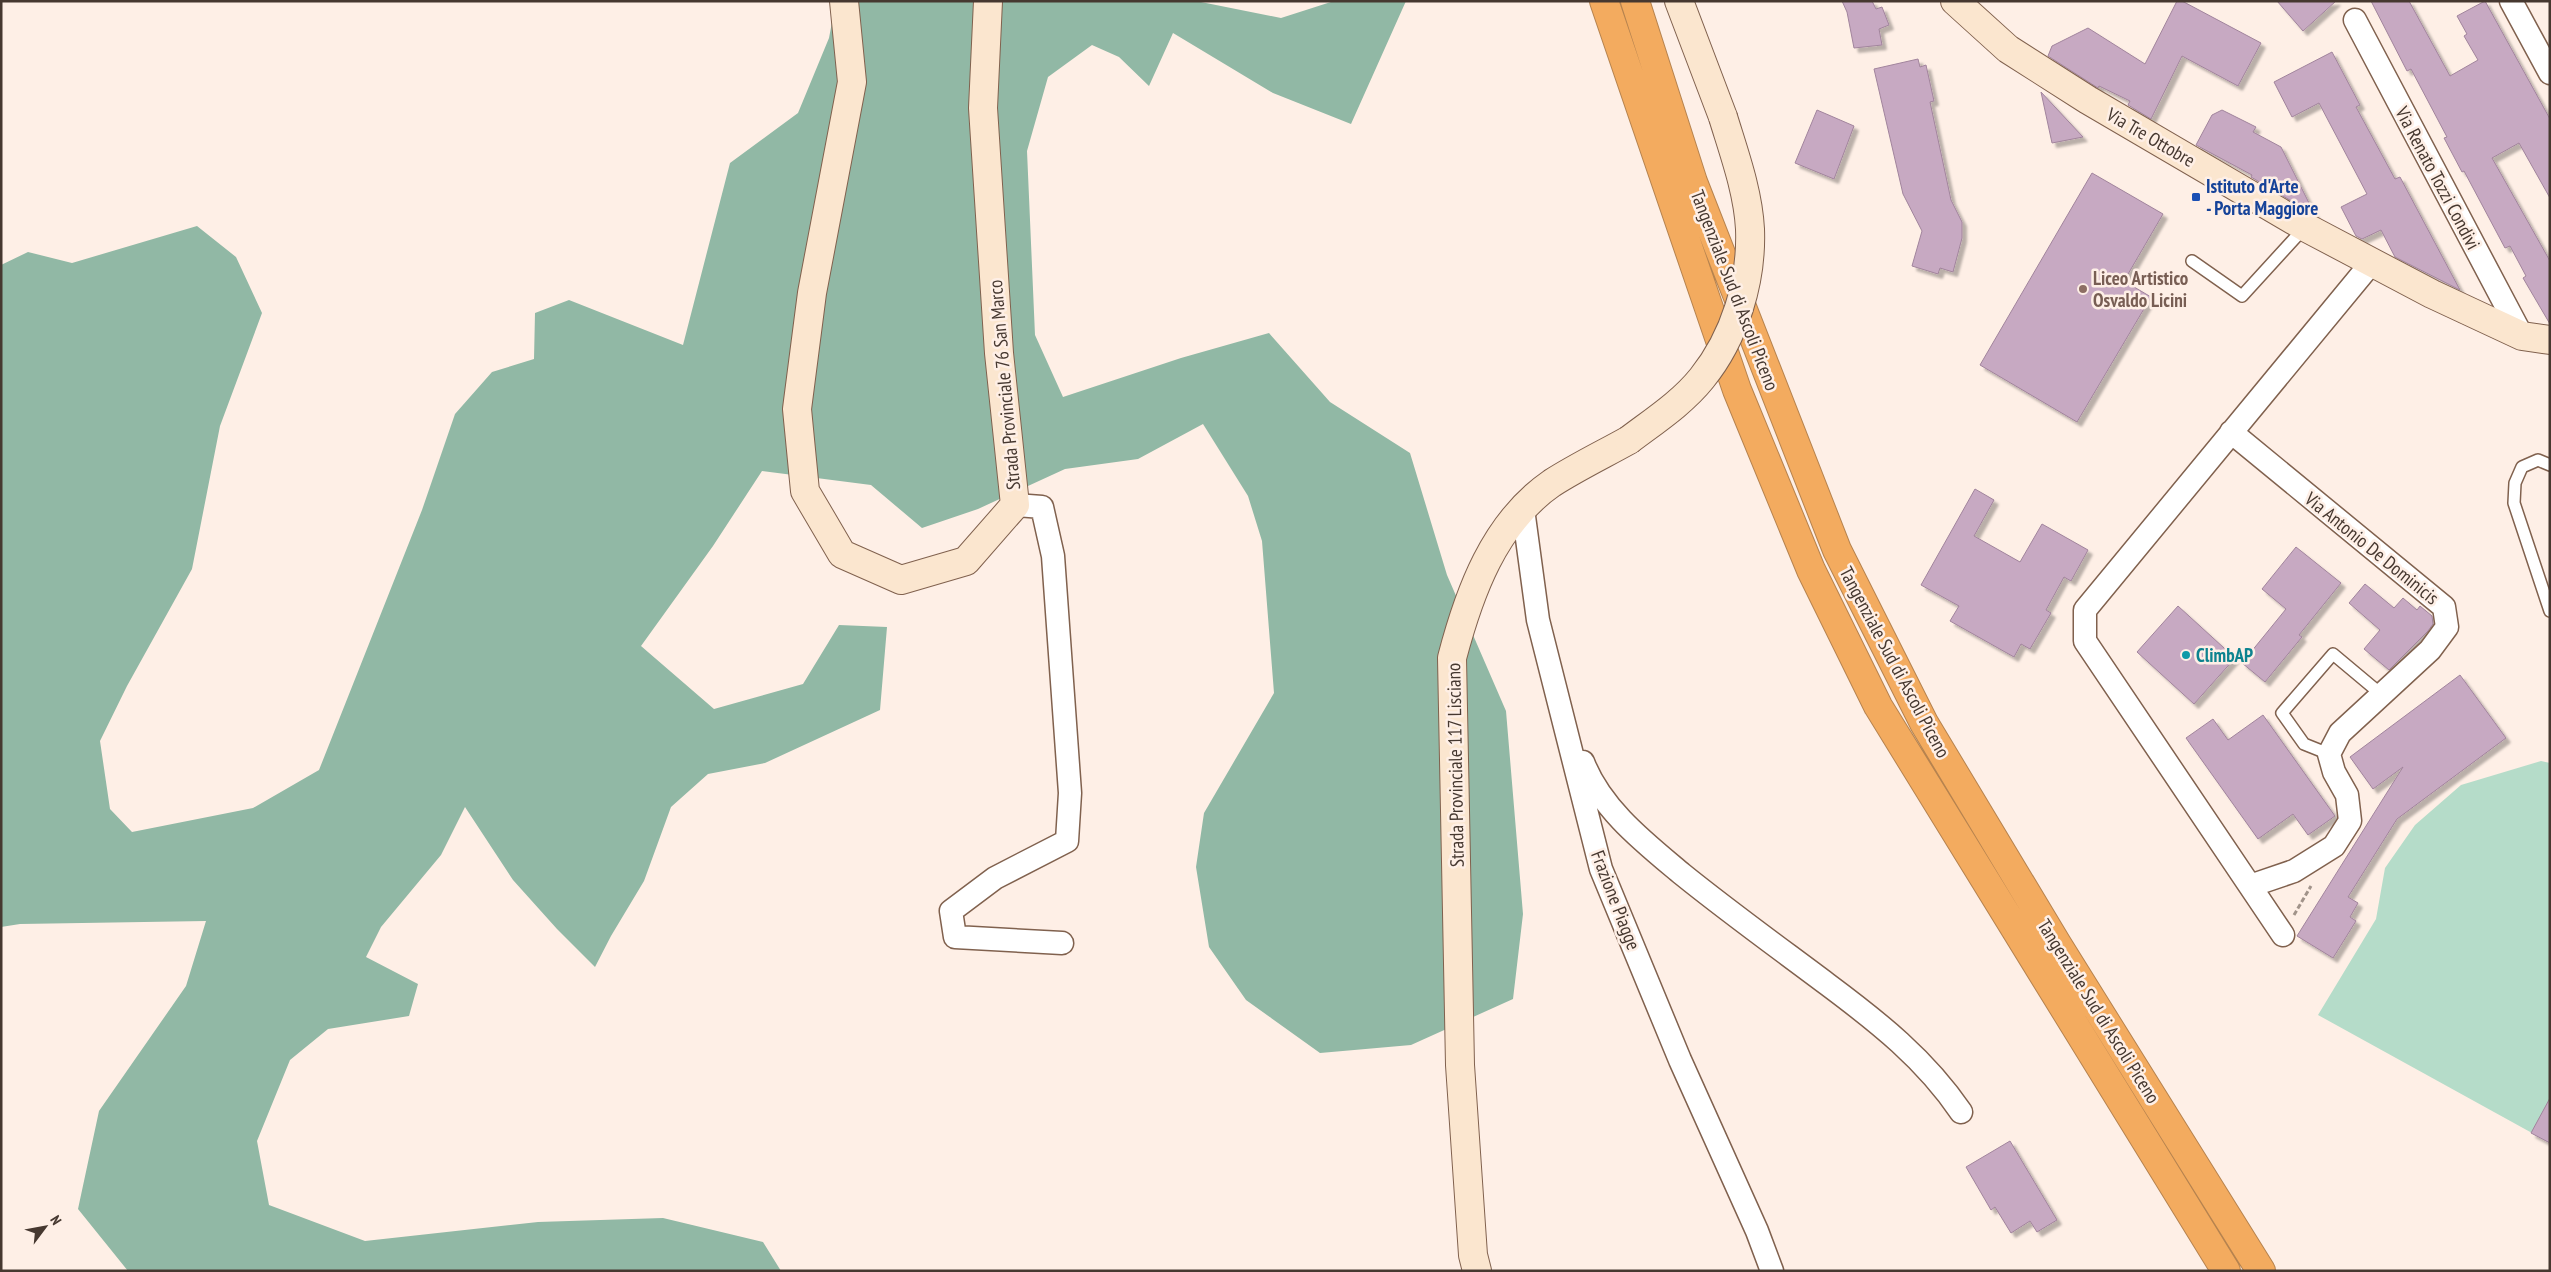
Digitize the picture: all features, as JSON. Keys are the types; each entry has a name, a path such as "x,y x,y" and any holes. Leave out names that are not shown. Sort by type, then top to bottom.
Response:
{"highway":[{"name":"Tangenziale Sud di Ascoli Piceno","path":"1604,1 1737,390 1811,570 1878,706 2226,1271"},
{"name":"Tangenziale Sud di Ascoli Piceno","path":"1635,1 1693,182 1838,550 1924,723 2057,944 2261,1271"}],"street":[{"name":"Strada Provinciale 76 San Marco","path":"844,1 852,82 812,293 797,409 805,491 842,554 901,580 966,561 1015,505 999,353 983,108 988,1"},
{"name":"Strada Provinciale 117 Lisciano","path":"1477,1271 1473,1255 1460,1065 1452,658 1465,611 1481,569 1524,509 1552,484 1629,440 1673,406 1702,379 1723,347 1738,313 1747,272 1750,228 1742,179 1723,117 1679,1"},
{"name":"Via Tre Ottobre","path":"1955,1 1970,18 2024,59 2088,100 2305,227 2432,294 2522,336 2550,340"},
{"path":"2511,1 2550,73"},
{"name":"Via Renato Tozzi Condivi","path":"2354,20 2522,336"},
{"path":"2283,935 2085,641 2085,610 2373,262"},
{"name":"Via Antonio De Dominicis","path":"2231,432 2444,606 2447,627 2430,650 2340,733 2329,754"},
{"path":"1015,505 1042,507 1053,556 1070,794 1067,841 995,878 950,911 955,937 1062,943"},
{"name":"Frazione Piagge","path":"1524,509 1538,620 1601,869 1680,1060 1757,1231 1772,1271"},
{"path":"1559,703 1588,776 1609,805 1640,839 1706,893 1890,1031 1943,1085 1961,1112"},
{"path":"2250,886 2294,871 2334,846 2350,822 2346,795 2334,772 2329,754"}],"lane":[{"path":"2192,261 2242,296 2305,227"},
{"path":"2550,465 2538,460 2522,467 2515,483 2514,503 2550,612"},
{"path":"2329,754 2304,744 2282,714 2333,654 2382,695"}],"path":[{"path":"2283,935 2315,878"}],"green space":[{"path":"836,1 1196,1 1281,18 1334,1 1406,1 1351,124 1273,93 1173,33 1149,86 1119,57 1092,45 1048,77 1027,151 1035,335 1063,397 1181,358 1269,333 1330,402 1410,453 1447,575 1506,711 1523,914 1513,999 1411,1045 1320,1053 1246,1000 1209,947 1196,867 1204,813 1274,693 1262,541 1248,496 1203,424 1138,459 1065,469 978,509 922,528 871,485 762,471 713,546 641,646 714,709 803,684 839,625 887,627 880,710 765,763 708,774 671,807 644,881 595,967 557,929 513,880 465,807 441,855 381,927 366,957 418,984 409,1016 328,1029 290,1060 257,1141 269,1205 365,1241 538,1222 663,1218 763,1242 781,1271 128,1271 78,1209 99,1111 186,986 206,921 20,924 1,927 1,265 28,252 72,263 197,226 236,257 262,313 220,426 192,569 127,686 100,741 110,809 132,832 253,808 319,770 422,510 455,414 492,372 534,359 535,313 569,300 683,345 730,163 798,113 829,38"},
{"path":"2541,761 2550,763 2550,1143 2318,1015 2376,919 2385,868 2415,825 2461,785"}],"building":[{"path":"1842,1 1872,1 1876,9 1882,7 1889,25 1879,29 1882,45 1854,48 1847,12"},
{"path":"2177,1 2182,1 2261,43 2238,86 2182,56 2151,119 2128,105 2130,101 2099,86 2098,88 2048,56 2052,46 2088,28 2145,64"},
{"path":"2277,1 2336,1 2303,31"},
{"path":"2371,1 2409,1 2450,76 2478,60 2464,36 2467,34 2457,16 2485,1 2550,119 2550,198 2519,143 2492,158 2550,261 2550,324 2523,278 2526,276 2510,246 2505,248 2464,171 2462,172 2444,138 2447,137 2411,69 2407,71"},
{"path":"2332,52 2360,105 2356,107 2395,179 2400,177 2460,290 2395,257 2381,230 2362,239 2356,236 2341,207 2367,194 2319,103 2292,117 2274,82"},
{"path":"1918,59 1920,67 1926,65 1934,101 1930,102 1951,200 1962,222 1962,238 1953,272 1940,268 1938,274 1912,266 1922,231 1903,194 1874,69"},
{"path":"2041,92 2083,137 2052,143"},
{"path":"1817,110 1854,126 1834,179 1795,163"},
{"path":"2222,110 2256,127 2253,132 2281,147 2315,215 2251,177 2252,175 2196,145 2212,115"},
{"path":"2092,173 2163,214 2124,281 2151,297 2077,422 1980,365"},
{"path":"1975,489 1994,500 1974,536 2020,562 2042,524 2088,550 2071,581 2064,577 2046,610 2051,613 2030,649 2021,644 2014,657 1950,621 1959,606 1921,585"},
{"path":"2296,547 2341,583 2299,635 2302,637 2265,682 2242,663 2286,609 2262,589"},
{"path":"2365,584 2394,608 2403,598 2417,610 2420,606 2432,616 2433,624 2428,631 2389,670 2364,649 2380,630 2349,603"},
{"name":"ClimbAP","path":"2178,606 2235,658 2194,704 2137,652"},
{"path":"2460,675 2506,738 2397,819 2348,897 2358,903 2350,917 2356,921 2333,958 2297,936 2403,767 2373,789 2350,757"},
{"path":"2263,715 2335,816 2308,835 2293,814 2258,839 2186,738 2213,719 2228,740"},
{"path":"2550,1098 2550,1143 2531,1133"},
{"path":"2010,1141 2057,1220 2037,1232 2030,1221 2011,1233 1995,1207 1991,1210 1966,1167"}],"place":[{"name":"Istituto d'Arte - Porta Maggiore","path":"2196,197"},
{"name":"Liceo Artistico Osvaldo Licini","path":"2083,289"},
{"name":"ClimbAP","path":"2186,655"}]}
